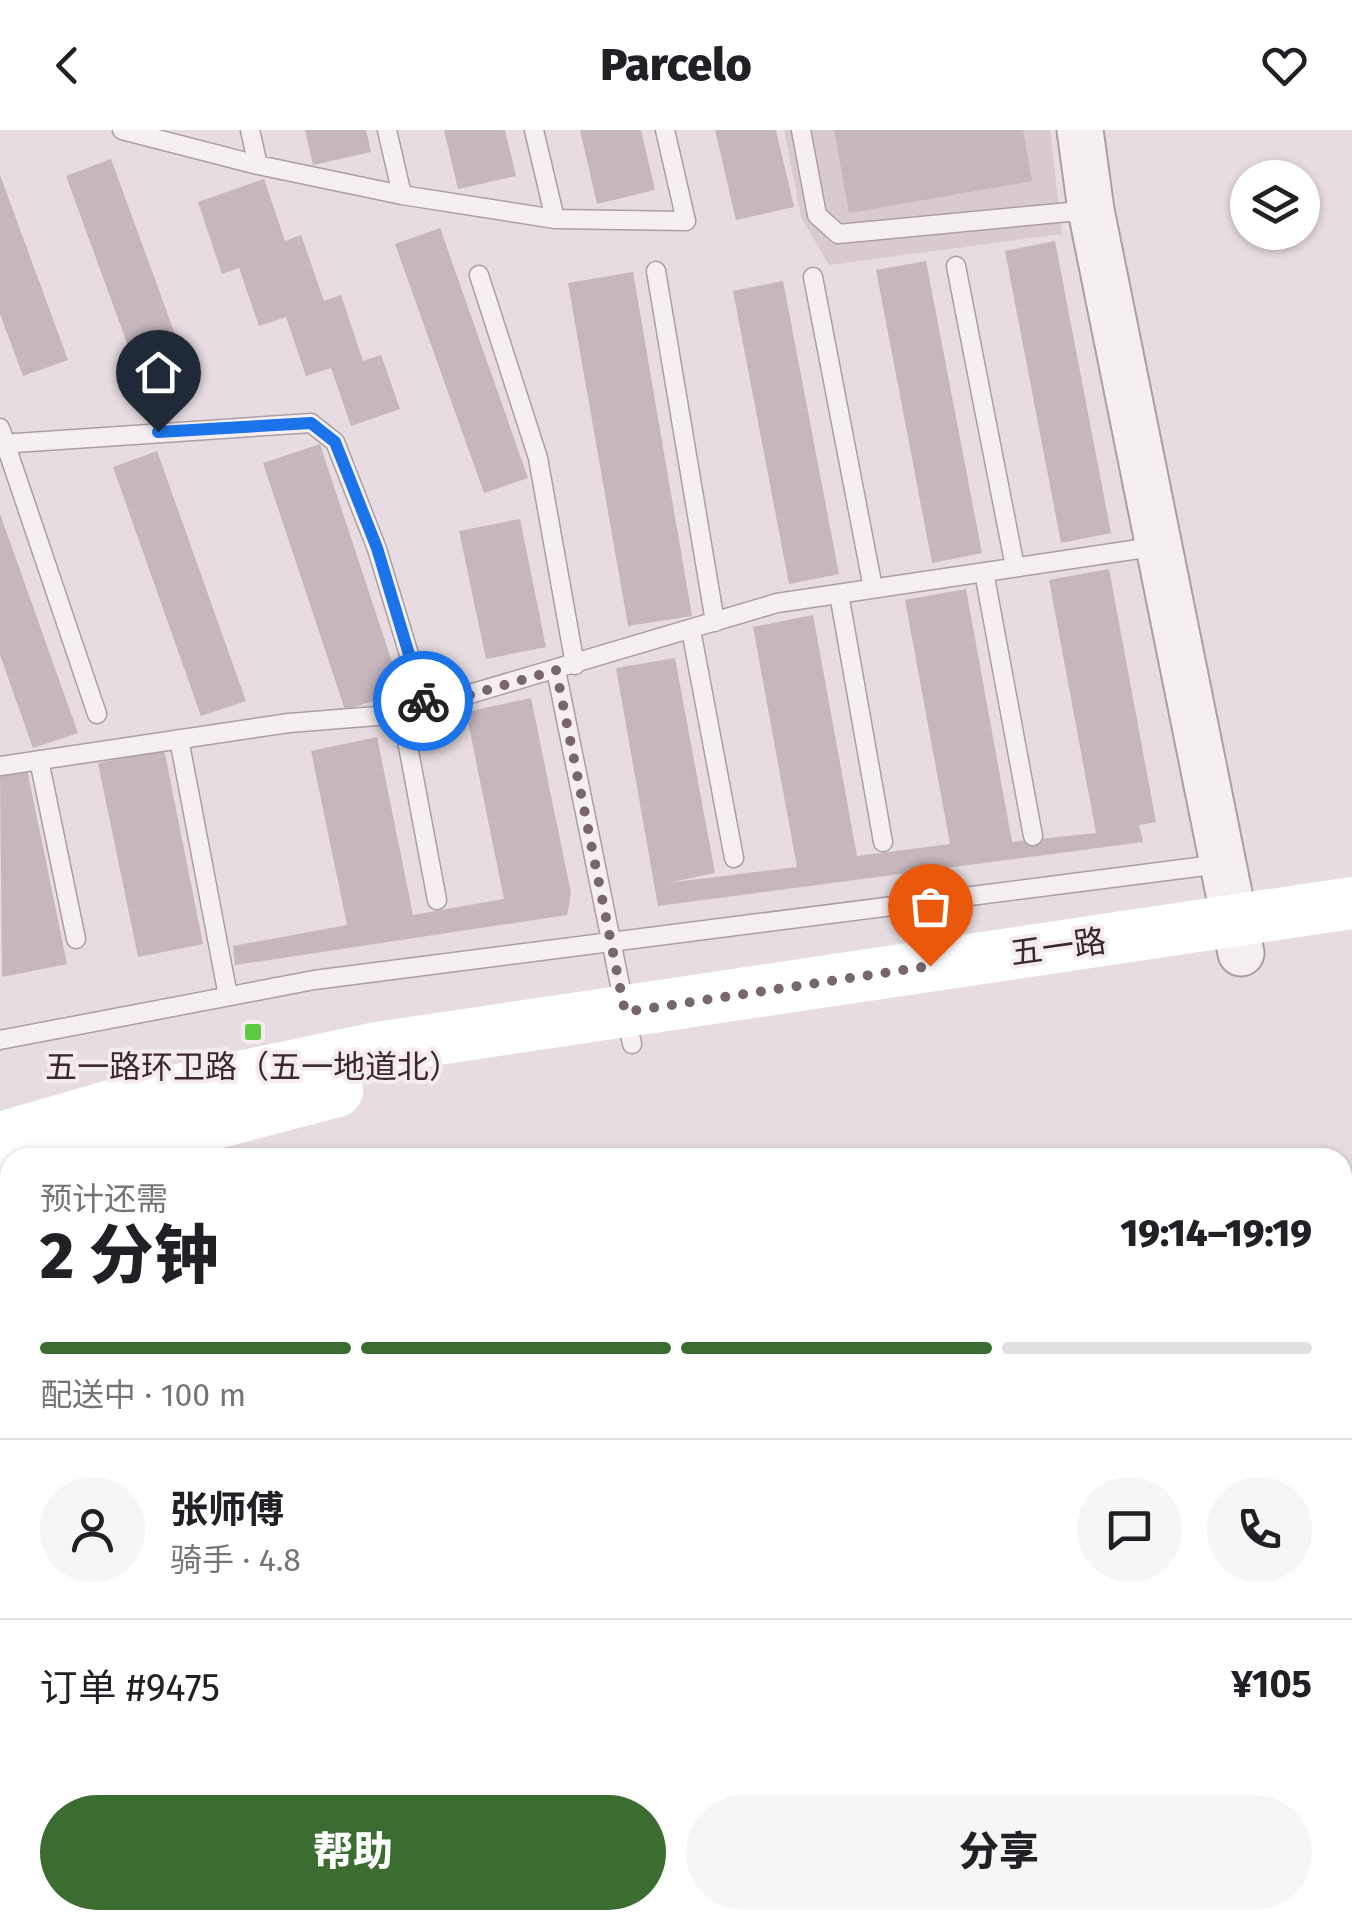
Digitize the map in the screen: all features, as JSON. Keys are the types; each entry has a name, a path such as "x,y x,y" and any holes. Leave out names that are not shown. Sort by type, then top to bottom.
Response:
{"main road":[{"name":"五一路","path":"1238,937 1352,903"},
{"name":"五一路","path":"120,1148 366,1083 628,1028 1238,937 1352,936"},
{"name":"五一路","path":"0,1138 132,1100 378,1048 628,1028"}],"street":[{"path":"1080,130 1091,210 1238,937"}],"lane":[{"path":"122,130 258,166 402,194 556,218 686,221 665,130"},
{"path":"250,130 258,166"},
{"path":"387,130 402,194"},
{"path":"534,130 556,218"},
{"path":"801,130 818,215 838,234 1091,210"},
{"path":"956,266 1015,568"},
{"path":"656,271 715,622"},
{"path":"478,276 538,458 576,665"},
{"path":"813,277 873,588"},
{"path":"97,714 2,438 311,423 335,442 377,548 425,708"},
{"path":"0,766 289,723 402,714 777,603 1159,546"},
{"path":"984,572 1034,836"},
{"path":"839,594 883,842"},
{"path":"691,630 734,858"},
{"path":"556,670 628,1028"},
{"path":"402,714 437,900"},
{"path":"180,739 228,996"},
{"path":"38,760 76,939"},
{"path":"0,1040 314,980 1223,864"}],"shaded area":[{"path":"784,130 1050,130 1062,234 829,265 801,217"}],"building":[{"path":"305,130 366,130 371,152 313,165"},
{"path":"444,130 505,130 516,176 458,189"},
{"path":"580,130 641,130 655,190 597,204"},
{"path":"715,130 776,130 794,207 736,220"},
{"path":"834,130 1023,130 1032,181 849,213"},
{"path":"111,159 191,378 146,395 66,176"},
{"path":"0,175 68,360 23,376 0,314"},
{"path":"264,179 285,241 301,235 324,301 341,295 363,361 381,355 400,409 351,426 331,368 306,376 286,317 259,326 239,268 222,274 198,202"},
{"path":"440,228 528,478 484,493 395,244"},
{"path":"1055,241 1111,533 1061,543 1005,251"},
{"path":"926,261 982,553 932,563 876,270"},
{"path":"633,272 692,616 628,626 568,283"},
{"path":"783,281 839,574 789,584 733,291"},
{"path":"320,444 402,692 345,710 263,463"},
{"path":"157,451 246,701 201,716 113,467"},
{"path":"0,514 78,733 33,748 0,655"},
{"path":"520,519 546,647 486,659 459,531"},
{"path":"1109,569 1156,822 1139,825 1143,842 658,906 616,668 675,658 715,873 667,883 797,867 753,627 813,615 857,856 950,844 905,600 966,589 1012,842 1096,833 1049,580"},
{"path":"531,698 571,893 567,915 235,965 233,946 347,925 311,751 377,737 413,915 504,899 466,712"},
{"path":"164,749 203,944 138,957 98,763"},
{"path":"27,769 67,964 2,977 0,774"}],"way so far":[{"path":"423,701 425,708 556,670 625,1012 930,966"}],"place":[{"name":"五一路环卫路（五一地道北）","path":"253,1032"}],"route":[{"path":"158,432 311,423 335,442 377,548 423,701"}]}
